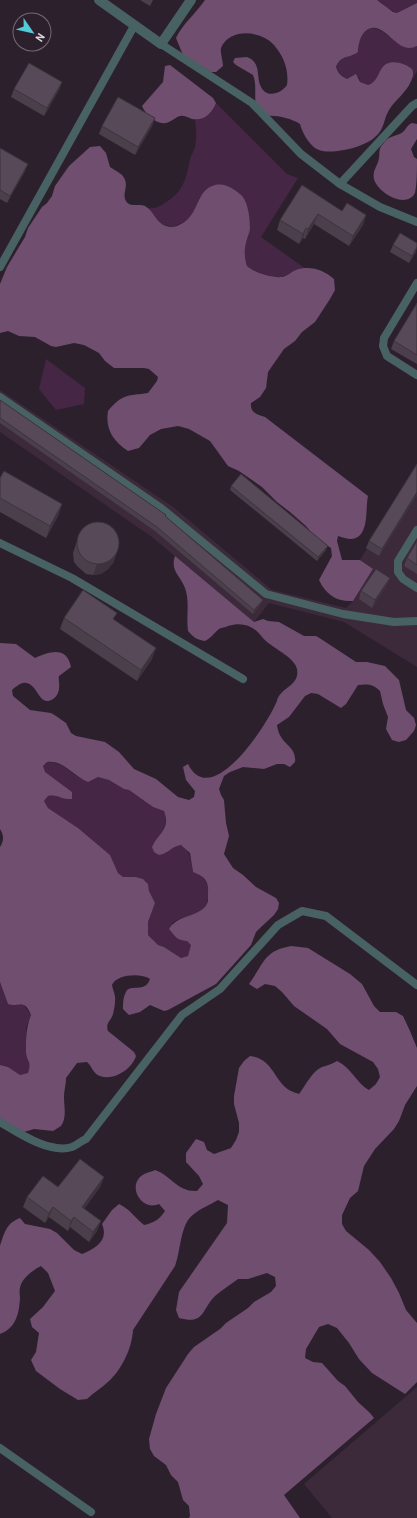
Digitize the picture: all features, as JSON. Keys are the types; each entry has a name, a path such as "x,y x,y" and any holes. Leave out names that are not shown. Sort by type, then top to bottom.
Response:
{"street":[{"path":"99,0 161,44 191,0"}],"lane":[{"path":"0,267 134,26"},
{"path":"161,44 252,103 301,154 340,184 380,207 417,222"},
{"path":"340,184 412,106 417,103"},
{"path":"417,283 384,338 383,346 387,356 417,374"},
{"path":"0,397 161,508 266,594 343,614 394,622 417,621"},
{"path":"417,530 398,560 398,572 403,579 417,588"},
{"path":"0,543 72,578 243,679"},
{"path":"0,1122 28,1138 48,1147 72,1147 86,1139 182,1015 220,988 278,925 302,911 326,916 417,985"},
{"path":"0,1448 91,1512"}],"shaded area":[{"path":"205,0 377,0 393,12 397,13 417,3 417,46 406,48 401,46 379,29 369,29 361,38 358,52 340,60 336,67 339,73 345,78 347,79 356,74 360,82 368,85 375,80 385,65 397,62 412,69 412,78 407,89 389,110 381,131 370,141 357,147 340,151 319,150 310,143 300,124 283,117 266,116 256,107 255,82 253,75 233,62 235,58 247,57 251,59 256,65 261,87 264,91 274,94 282,90 287,85 285,64 281,54 269,40 254,34 246,33 231,37 225,41 221,48 223,66 216,72 211,72 183,55 176,38 178,33"},
{"path":"370,0 417,0 417,3 397,13 387,8 381,2"},
{"path":"369,28 382,31 404,46 417,46 417,71 411,82 413,73 412,69 404,64 382,68 375,81 368,85 360,82 359,77 354,76 347,79 340,74 336,67 337,64 345,57 354,55 361,36"},
{"path":"170,65 213,98 216,103 207,116 201,119 192,119 181,116 169,122 161,123 157,122 146,113 142,106 163,82 165,66"},
{"path":"216,103 287,174 298,178 261,237 306,269 285,276 276,277 260,273 247,266 244,256 245,245 250,229 247,208 241,195 226,185 216,185 200,197 189,220 173,227 161,224 148,208 161,206 180,189 185,179 195,147 195,119 208,115"},
{"path":"412,123 417,124 417,139 411,149 414,157 417,159 416,189 411,198 405,200 392,197 380,189 374,179 374,173 381,146 391,137 401,134"},
{"path":"100,146 106,153 110,167 121,174 125,179 126,201 132,205 145,206 151,211 157,220 168,227 176,226 187,220 192,215 200,197 209,188 215,185 226,185 243,197 248,210 250,229 246,242 245,259 247,266 250,269 269,276 278,277 288,275 296,270 312,268 326,273 334,279 335,290 315,322 284,349 268,372 266,388 260,397 251,403 251,406 255,413 265,417 368,496 366,522 361,534 351,539 338,536 337,541 342,560 360,560 373,569 353,601 337,599 325,590 319,580 332,556 331,548 316,538 306,526 277,502 262,487 239,471 228,466 210,441 189,429 178,426 161,429 150,435 139,448 128,451 114,439 109,429 107,417 108,411 113,405 126,396 148,393 157,381 158,377 149,369 114,368 105,361 99,353 84,345 74,343 56,347 51,346 35,337 19,336 8,331 0,333 0,284 7,267 25,237 28,228 42,207 52,196 55,186 69,166 90,147"},
{"path":"46,359 85,388 84,404 56,410 39,389"},
{"path":"0,390 173,507 272,590 346,608 353,601 373,570 360,560 417,467 417,667 344,622 269,603 254,622 152,537 0,432"},
{"path":"175,556 254,622 263,619 279,622 304,636 316,636 356,662 367,662 385,666 399,680 406,710 414,718 416,725 414,731 406,740 399,742 392,740 386,729 388,717 380,691 370,685 358,685 346,704 341,708 318,694 311,693 305,696 289,717 277,725 278,732 291,748 295,756 295,762 290,767 284,764 277,764 264,769 243,767 224,776 219,789 224,800 229,836 224,854 233,868 256,887 276,898 279,903 278,909 274,915 256,932 251,945 216,984 168,1010 164,1011 150,1005 140,1012 129,1015 123,1009 126,992 131,988 145,986 150,979 135,975 124,977 115,981 112,985 115,997 114,1008 107,1028 108,1031 134,1052 136,1056 134,1061 122,1073 111,1077 96,1074 87,1062 77,1063 66,1078 64,1094 65,1116 61,1126 53,1131 34,1129 24,1132 0,1118 0,1065 8,1067 20,1075 28,1073 30,1066 26,1052 26,1038 31,1015 24,1005 8,1004 0,982 0,847 3,838 0,829 0,643 16,644 35,658 52,652 62,653 69,660 71,667 59,676 58,692 53,699 48,701 41,698 30,684 26,683 20,684 12,690 13,696 30,710 51,713 56,716 66,723 71,733 76,736 105,742 119,752 134,769 156,779 178,797 189,800 194,797 195,791 186,780 183,767 188,764 198,776 210,777 224,771 250,744 271,714 280,694 296,679 297,669 292,660 266,641 251,627 238,624 220,628 205,641 197,639 192,635 188,631 188,604 185,588 176,573 174,561","holes":["47,762 58,763 88,782 98,777 109,780 124,789 129,790 153,807 164,811 166,823 152,847 154,852 159,855 181,845 190,853 193,872 205,879 208,888 208,901 206,906 196,913 173,924 169,929 176,938 187,941 191,945 188,956 181,958 164,947 158,945 148,935 148,922 155,903 149,891 148,884 143,879 136,877 123,877 118,873 110,855 78,828 48,808 44,801 48,796 72,799 72,792 45,772 43,766"]},
{"path":"47,762 61,765 78,777 84,779 98,777 109,780 124,789 129,790 153,807 164,811 166,824 161,835 165,854 175,846 184,846 189,854 193,872 203,878 208,885 208,899 205,907 197,913 172,923 181,941 187,941 192,945 188,956 181,958 164,947 158,945 148,935 148,922 155,903 149,891 148,884 143,879 136,877 123,877 118,873 110,855 78,828 48,808 44,801 48,796 54,795 60,797 72,792 44,772 43,766"},
{"path":"291,946 308,948 350,974 362,984 374,1006 380,1012 396,1012 403,1016 417,1048 417,1086 405,1105 399,1121 394,1129 375,1149 364,1166 358,1191 350,1198 342,1215 342,1224 346,1231 369,1250 380,1262 391,1278 406,1310 417,1323 417,1382 405,1394 372,1373 359,1359 337,1328 328,1324 319,1327 306,1349 305,1358 313,1362 322,1363 374,1418 284,1495 300,1518 189,1518 189,1506 183,1500 178,1482 171,1475 166,1465 154,1456 150,1449 149,1439 156,1414 166,1388 194,1347 254,1302 271,1292 276,1286 275,1277 267,1273 248,1279 238,1279 215,1296 210,1301 202,1315 198,1318 187,1320 179,1318 176,1310 179,1292 227,1223 228,1205 218,1200 189,1218 183,1230 175,1266 133,1330 131,1344 126,1358 114,1376 87,1399 78,1400 60,1389 36,1371 31,1360 36,1352 39,1333 32,1327 30,1319 43,1307 55,1291 48,1273 41,1266 31,1272 23,1281 20,1289 20,1304 16,1320 10,1328 0,1334 0,1246 4,1233 9,1226 15,1220 20,1218 25,1224 50,1229 57,1233 74,1250 82,1254 100,1243 104,1235 102,1224 112,1210 119,1204 144,1225 154,1222 165,1211 159,1204 149,1205 141,1201 137,1193 136,1185 140,1177 155,1170 184,1189 197,1191 203,1184 199,1176 186,1162 186,1153 196,1139 204,1142 207,1150 214,1154 231,1148 239,1132 239,1123 234,1104 234,1096 239,1068 250,1056 257,1057 262,1060 267,1064 285,1087 299,1094 318,1069 337,1061 369,1090 376,1084 380,1077 378,1069 373,1062 340,1044 327,1029 294,1006 275,986 265,984 257,989 249,984 269,955 282,948"},
{"path":"0,982 8,1004 24,1005 31,1015 26,1028 28,1059 31,1064 28,1073 20,1075 8,1067 0,1065"},
{"path":"417,1387 417,1518 332,1518 304,1484"}],"building":[{"path":"29,63 62,82 47,108 14,89"},
{"path":"118,97 155,118 138,147 102,126"},
{"path":"0,148 28,164 10,196 0,190"},
{"path":"302,185 342,211 347,203 366,215 353,236 318,214 303,234 280,220"},
{"path":"400,233 417,243 417,247 412,256 393,245"},
{"path":"417,303 417,355 394,341"},
{"path":"0,400 166,515 165,516 263,600 254,610 157,527 0,418"},
{"path":"417,464 417,492 382,549 369,541"},
{"path":"4,471 62,504 50,526 0,498 0,478"},
{"path":"241,474 328,546 318,557 231,486"},
{"path":"98,522 113,528 119,543 113,558 98,564 83,558 77,543 83,528"},
{"path":"417,541 417,565 407,558"},
{"path":"376,569 390,578 375,600 361,591"},
{"path":"83,590 117,613 113,619 156,648 141,670 64,618"},
{"path":"80,1159 104,1177 82,1207 101,1221 93,1232 74,1217 71,1221 53,1207 49,1213 27,1197 43,1176 58,1187"}]}
